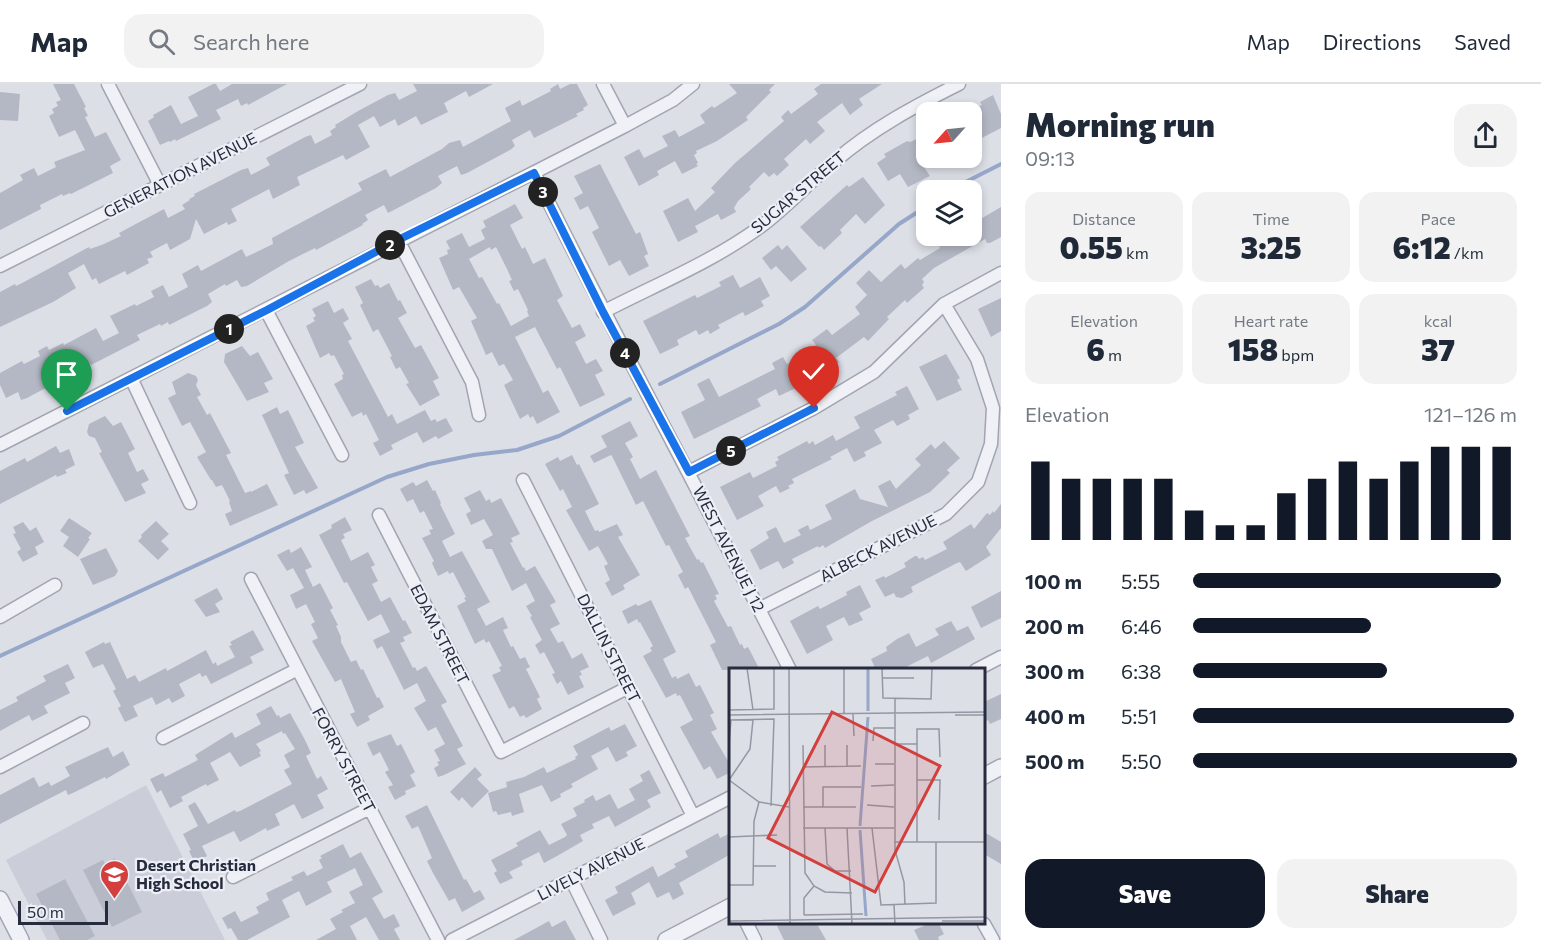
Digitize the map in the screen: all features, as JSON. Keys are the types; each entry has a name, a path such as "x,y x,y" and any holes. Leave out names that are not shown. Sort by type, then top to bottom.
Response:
{"street":[{"path":"108,84 160,185"},
{"name":"GENERATION AVENUE","path":"0,266 360,84"},
{"path":"603,84 625,126"},
{"path":"1,443 267,310 398,240 625,126 673,99 693,84"},
{"name":"SUGAR STREET","path":"603,312 736,243 762,226 835,160 874,131 958,84"},
{"name":"WEST AVENUE J 12","path":"534,173 603,312 689,472 789,668"},
{"path":"398,240 472,382 479,415"},
{"path":"689,472 814,408 874,372 944,304 1001,273"},
{"name":"ALBECK AVENUE","path":"759,609 945,514 978,482 991,444 993,408 977,359 944,304"},
{"path":"267,310 342,455"},
{"path":"131,378 190,503"},
{"name":"DALLIN STREET","path":"523,480 693,816"},
{"name":"EDAM STREET","path":"379,515 501,752 629,687"},
{"name":"FORRY STREET","path":"251,579 296,670 438,940"},
{"path":"0,617 55,585"},
{"path":"980,668 1001,657"},
{"path":"163,738 296,670"},
{"path":"0,767 84,723"},
{"path":"986,775 1001,767"},
{"name":"LIVELY AVENUE","path":"452,940 729,798"},
{"path":"233,878 370,808"},
{"path":"571,879 602,940"},
{"path":"0,899 21,940"},
{"path":"666,940 729,907"},
{"path":"748,925 755,940"},
{"path":"985,925 993,940"}],"shaded area":[{"name":"Desert Christian High School","path":"146,785 225,940 47,940 6,860"}],"building":[{"path":"53,84 74,84 86,107 84,108 88,116 85,117 95,137 106,132 121,160 110,166 113,173 71,194 63,196 62,194 40,205 41,209 0,230 0,193 23,180 20,175 34,168 38,176 56,167 54,162 85,150 75,130 59,137 49,116 54,113 52,109 58,106 56,102 61,100"},
{"path":"216,84 220,91 232,84 287,84 248,105 247,103 241,106 238,99 216,110 221,119 176,141 175,139 160,145 148,121 154,117 153,115 171,105 181,124 198,116 188,97"},
{"path":"413,84 493,84 469,97 466,91 444,103 448,112 421,125 416,116 398,126 395,119 380,127 374,116 358,125 370,147 346,160 343,155 297,177 300,185 273,199 269,189 231,209 237,221 228,225 227,222 204,234 196,219 190,239 170,250 167,243 150,252 153,257 147,259 149,263 127,275 125,271 99,284 96,278 92,280 84,264 68,273 76,288 53,302 0,327 0,292 24,282 89,247 90,249 121,236 119,233 164,209 168,218 185,209 182,205 195,196 194,194 241,170 248,168 251,175 270,165 266,158 305,137 311,135 315,144 332,135 330,131 336,127 335,125 388,95 395,93 399,100 417,91"},
{"path":"558,84 560,89 570,84 577,84 588,105 576,114 578,116 534,138 530,130 512,140 515,146 510,150 467,173 461,175 457,166 438,176 442,183 436,188 388,213 384,205 365,215 368,220 363,225 316,250 315,248 289,261 247,286 241,287 237,280 226,286 225,284 208,294 212,302 207,306 169,325 168,322 161,326 160,324 137,335 140,340 91,365 90,363 63,376 64,378 27,398 21,400 18,392 6,398 0,385 0,373 22,361 24,364 40,356 38,351 47,346 49,350 63,343 64,345 96,328 103,341 119,333 110,316 154,297 151,291 163,285 169,297 188,287 182,274 198,265 201,271 242,249 246,257 273,244 272,238 362,190 358,183 386,169 390,177 449,143 460,140 463,147 511,121 505,108 520,100 522,106 551,91 550,89"},
{"path":"729,84 775,84 769,90 771,92 746,117 748,120 717,141 696,151 694,155 698,166 682,174 675,161 657,171 659,175 639,186 624,157 639,149 644,158 668,146 662,136 675,130 679,137 705,123 700,115 737,93"},
{"path":"821,84 882,84 859,99 863,105 850,115 842,103 817,122 825,131 810,144 806,139 784,159 789,165 777,176 774,173 769,177 764,172 738,201 734,208 736,212 721,220 718,214 695,226 698,232 678,242 663,211 688,198 695,211 715,192 711,188 735,163 784,121 781,117 788,110 791,114 818,94 814,89"},
{"path":"0,92 20,94 18,121 0,120"},
{"path":"993,95 1001,114 1001,128 982,138 982,102 980,102"},
{"path":"916,139 916,168 925,168 930,176 916,180 916,183 908,187 900,174 888,181 877,163 886,157 884,154 907,141"},
{"path":"600,164 636,234 640,232 648,254 644,256 649,266 629,276 620,260 609,266 592,232 599,228 588,206 580,210 574,198 583,193 574,176"},
{"path":"863,177 885,205 865,224 856,214 840,230 842,233 824,250 800,227 847,185 849,187"},
{"path":"515,204 523,218 510,225 522,249 525,247 533,264 545,258 563,296 557,300 572,328 580,324 586,336 575,342 586,364 596,359 603,371 595,375 605,395 580,407 560,367 557,369 535,327 515,337 543,393 548,390 560,412 537,424 533,416 530,418 528,414 520,419 504,385 513,380 504,364 499,366 492,352 486,355 471,321 477,318 459,287 453,290 439,258 448,254 447,250 450,249 446,241 462,233 469,247 485,239 481,230 486,227 483,221","holes":["490,247 491,250 496,247 512,280 509,281 514,291 518,289 528,310 529,316 511,326 499,303 497,304 482,277 479,278 469,259"]},
{"path":"1001,207 1001,237 990,243 987,243 985,239 982,241 982,218"},
{"path":"778,245 782,250 787,245 807,269 791,282 776,266 771,270 762,258"},
{"path":"939,246 973,246 934,268 922,279 924,288 907,303 905,300 887,317 889,319 868,341 864,337 836,358 839,362 822,374 817,367 799,377 802,381 798,383 800,386 779,396 776,389 757,399 761,406 694,439 681,412 705,400 697,384 709,378 719,397 775,369 772,363 783,357 787,364 812,351 811,349 816,345 812,340 827,329 832,335 860,314 855,307 867,295 856,283 869,270 881,282 901,264 905,269 918,258 920,260 940,248"},
{"path":"733,275 740,288 760,277 770,296 761,301 764,306 745,316 743,312 718,325 720,328 710,334 708,330 699,335 696,330 677,340 679,345 660,354 643,321 695,295 697,298 721,286 719,282"},
{"path":"371,279 375,286 378,285 380,288 389,283 407,313 398,318 415,348 421,345 439,378 433,381 440,395 420,406 406,384 409,383 400,367 396,369 378,329 373,332 360,305 363,303 355,287"},
{"path":"1001,298 1001,331 991,337 978,309"},
{"path":"328,301 334,313 343,308 349,319 343,323 352,339 348,341 388,417 392,414 397,424 425,410 431,421 435,419 437,422 446,418 453,431 438,439 436,436 423,443 417,432 391,445 393,449 380,456 373,443 379,440 366,414 363,416 362,412 352,417 334,384 343,379 344,374 334,355 331,356 329,353 320,358 306,326 315,321 313,318 316,316 312,309"},
{"path":"242,346 250,356 258,352 273,379 264,383 269,392 247,401 224,362 225,354"},
{"path":"946,354 960,378 957,380 962,390 937,401 919,367"},
{"path":"188,373 196,376 198,380 196,385 201,395 197,397 207,415 210,413 231,453 226,455 245,493 267,484 278,505 230,526 225,514 232,511 230,501 222,485 216,487 197,457 206,452 190,422 182,426 168,398 176,394 172,382"},
{"path":"907,386 919,409 908,415 910,419 897,426 893,420 874,430 882,443 864,452 866,456 854,462 847,448 830,457 832,459 792,479 794,483 788,486 790,488 780,493 776,486 758,496 764,506 737,520 720,487 750,472 753,478 777,466 775,462 779,460 777,457 807,441 809,444 813,441 815,445 833,435 836,441 860,428 854,417 897,395 895,392"},
{"path":"277,407 280,414 288,410 304,443 295,447 318,488 306,494 304,490 294,495 284,475 289,473 262,415"},
{"path":"105,416 113,426 121,422 135,449 128,453 137,472 143,469 149,480 141,484 146,493 125,502 99,453 102,452 95,438 89,436 87,432 89,424"},
{"path":"630,421 638,436 625,443 633,457 630,459 640,479 656,470 690,536 685,538 697,560 703,562 719,594 715,595 717,599 714,601 728,627 731,626 740,645 742,644 744,649 748,647 759,668 722,670 710,645 716,642 688,587 685,589 678,575 683,572 669,545 666,546 643,501 636,505 611,455 594,463 590,456 607,447 601,436"},
{"path":"944,441 960,458 947,470 950,473 930,492 825,548 823,545 819,548 818,546 792,559 794,563 783,569 778,561 760,570 750,550 769,538 766,532 776,527 784,543 801,535 798,530 808,525 810,530 832,519 825,505 855,489 860,499 888,507 878,486 890,480 896,489 921,465 915,459 931,444 935,449"},
{"path":"56,446 60,453 69,449 75,465 65,470 67,473 57,477 56,475 0,504 0,471 25,458 27,462"},
{"path":"572,455 599,504 585,511 595,531 599,532 617,524 623,535 618,537 640,575 623,585 625,589 612,596 605,583 610,580 604,566 608,564 598,546 589,551 566,510 572,507 563,489 560,491 545,464 558,457 560,461"},
{"path":"427,480 433,491 435,490 455,534 442,541 450,557 462,551 490,602 477,609 486,626 503,617 508,628 503,630 511,647 513,646 520,659 525,657 530,667 526,669 540,697 537,699 542,709 526,718 524,715 520,717 514,706 509,709 492,675 501,671 499,667 502,666 489,641 486,643 484,639 475,644 457,606 466,601 464,598 466,597 453,572 449,574 448,571 438,576 432,563 434,561 422,538 431,534 429,530 433,529 424,511 420,513 413,499 407,502 400,489 413,482 416,486"},
{"path":"480,490 486,501 490,499 491,503 501,498 520,534 511,538 513,542 510,543 523,568 526,571 535,566 556,602 550,605 560,624 550,629 558,643 563,641 572,659 582,653 589,667 580,671 582,675 579,676 584,687 568,695 561,681 557,684 552,674 555,673 544,652 540,654 535,645 542,640 526,606 535,601 526,583 512,591 492,549 486,549 482,541 493,535 484,519 471,525 466,514 471,511 464,498"},
{"path":"1001,504 1001,528 986,547 991,555 966,571 960,562 957,563 911,587 913,592 902,598 896,597 894,593 885,597 875,580 884,576 885,578 906,567 904,563 915,556 919,559 923,557 925,560 947,549 943,542 971,524 974,529 987,513 990,515 993,511 994,513"},
{"path":"345,517 352,530 343,534 345,538 341,540 351,561 368,552 375,565 371,567 378,581 372,584 381,602 390,597 412,633 403,637 405,641 400,643 413,668 415,667 417,671 426,666 447,702 441,705 463,746 457,749 466,764 444,775 438,777 434,768 439,765 437,762 440,761 434,750 445,744 436,727 428,731 414,708 426,701 417,683 404,690 382,646 377,649 373,640 390,632 381,614 368,621 347,582 344,583 319,535"},
{"path":"69,518 92,533 78,557 63,546 69,537 60,531"},
{"path":"156,521 169,534 161,541 169,549 158,560 138,541"},
{"path":"23,522 30,531 36,527 44,542 35,547 38,554 23,562 17,552 21,549 13,534 16,533 13,527"},
{"path":"301,547 312,567 305,570 313,587 320,583 333,608 330,610 338,625 336,626 341,642 351,662 356,660 361,670 363,669 384,707 368,716 370,720 357,727 350,714 355,712 341,679 335,682 312,641 318,638 311,624 315,622 306,604 296,609 290,595 304,588 293,568 287,571 277,555 289,549 291,553"},
{"path":"106,548 118,571 115,576 93,585 80,559"},
{"path":"860,585 871,607 859,613 863,620 849,626 844,617 826,626 833,640 807,654 790,621 818,606 820,609 847,595 846,592"},
{"path":"217,588 223,599 215,604 220,612 206,617 194,600"},
{"path":"1001,591 1001,618 981,628 971,607"},
{"path":"651,600 676,652 663,659 672,678 676,676 677,679 689,673 696,687 700,685 714,713 710,715 717,729 711,732 729,760 729,773 717,779 710,766 704,770 680,727 693,720 680,695 677,696 676,693 666,698 643,656 652,651 650,648 653,646 640,622 637,619 628,624 622,611 636,604 638,606"},
{"path":"951,621 957,631 968,626 975,639 931,663 928,656 904,668 875,668 871,659 887,651 886,647 897,639 909,633 916,647 939,635 935,629"},
{"path":"253,630 264,650 250,657 253,663 211,684 206,675 202,677 200,673 179,684 185,696 172,703 169,698 156,705 152,697 133,706 138,716 125,722 118,708 121,706 113,691 116,689 103,664 93,668 85,652 104,642 105,644 110,642 127,679 135,675 139,682 166,668 167,671 206,650 213,664 216,662 217,666 235,657 229,646 232,645 230,642"},
{"path":"68,664 75,678 65,683 70,693 44,706 48,713 32,721 29,715 0,731 0,710 18,701 16,697 46,681 43,676"},
{"path":"1001,694 1001,719 990,724 988,720 986,721 986,701"},
{"path":"271,706 280,718 290,713 305,740 311,753 306,756 317,779 321,776 328,789 317,795 324,808 302,819 294,804 275,814 280,825 267,831 266,828 240,842 234,831 202,846 207,856 195,863 183,834 198,826 188,806 195,802 208,824 235,810 240,811 292,784 284,770 290,767 284,755 295,749 282,731 256,744 261,751 259,752 261,756 240,767 230,752 210,763 219,780 181,797 183,801 170,808 161,790 157,793 150,779 163,773 165,777 198,760 195,755 232,732 235,738 261,724 256,714"},
{"path":"625,724 637,746 626,752 628,756 616,762 608,747 591,756 598,769 571,784 573,787 560,794 561,797 551,802 542,785 519,794 524,812 512,816 511,812 498,815 496,811 493,812 488,793 507,787 506,782 524,777 544,767 547,773 576,759 578,755 573,746 609,727 611,731"},
{"path":"391,734 397,746 401,744 415,772 410,775 416,786 405,791 406,794 395,800 388,787 393,785 385,772 389,770 380,752 373,756 367,743"},
{"path":"108,747 113,757 123,751 130,765 106,779 105,777 68,795 66,790 0,824 0,795 34,777 39,787 49,782 51,786 70,776 65,767"},
{"path":"475,767 482,775 477,779 489,791 472,808 462,797 459,801 450,792"},
{"path":"649,770 661,793 647,800 651,807 615,827 609,816 592,824 594,828 580,835 583,841 544,863 539,852 521,861 523,865 509,872 513,878 500,884 491,860 518,846 516,843 540,830 549,845 565,837 567,835 561,824 577,816 573,808 593,795 596,801 610,794 618,809 635,800 629,789 643,781 640,775"},
{"path":"427,805 464,880 466,879 474,893 480,890 485,899 462,912 455,898 449,901 433,873 427,861 432,858 418,826 412,829 405,816"},
{"path":"718,833 720,838 729,834 729,855 679,883 684,894 673,900 669,892 657,898 649,882 631,893 636,904 613,916 605,900 618,893 615,887 653,866 658,877 676,867 674,864 688,857 685,851"},
{"path":"986,833 1001,842 1001,864 986,855"},
{"path":"343,844 350,858 361,852 383,892 372,898 384,919 394,914 400,926 394,929 400,940 379,940 366,917 350,926 357,940 316,940 336,929 330,919 355,903 349,892 363,885 355,868 327,882 332,892 306,906 299,891 282,900 290,917 247,940 238,940 231,928 228,929 222,918 235,911 241,922 259,913 256,907 269,900 266,893 293,880 291,877 304,871 307,876 323,868 319,860 322,858 320,856"},
{"path":"115,858 142,912 112,927 83,870 103,860 105,864"},
{"path":"65,879 95,936 87,940 60,940 36,894"},
{"path":"565,920 576,940 514,940 549,921 552,927"},
{"path":"818,925 826,940 784,940 777,926"},
{"path":"926,925 940,925 944,934 938,937 939,940 919,940 914,930"}],"waterway":[{"path":"970,180 1001,164"},
{"path":"660,384 779,324 805,307 899,224 916,213"},
{"path":"0,656 387,477 429,464 474,455 517,450 559,436 630,399"}],"place":[{"name":"Desert Christian High School","path":"115,900"}],"route":[{"path":"67,411 267,310 398,240 534,173 603,312 689,472 814,408"}]}
